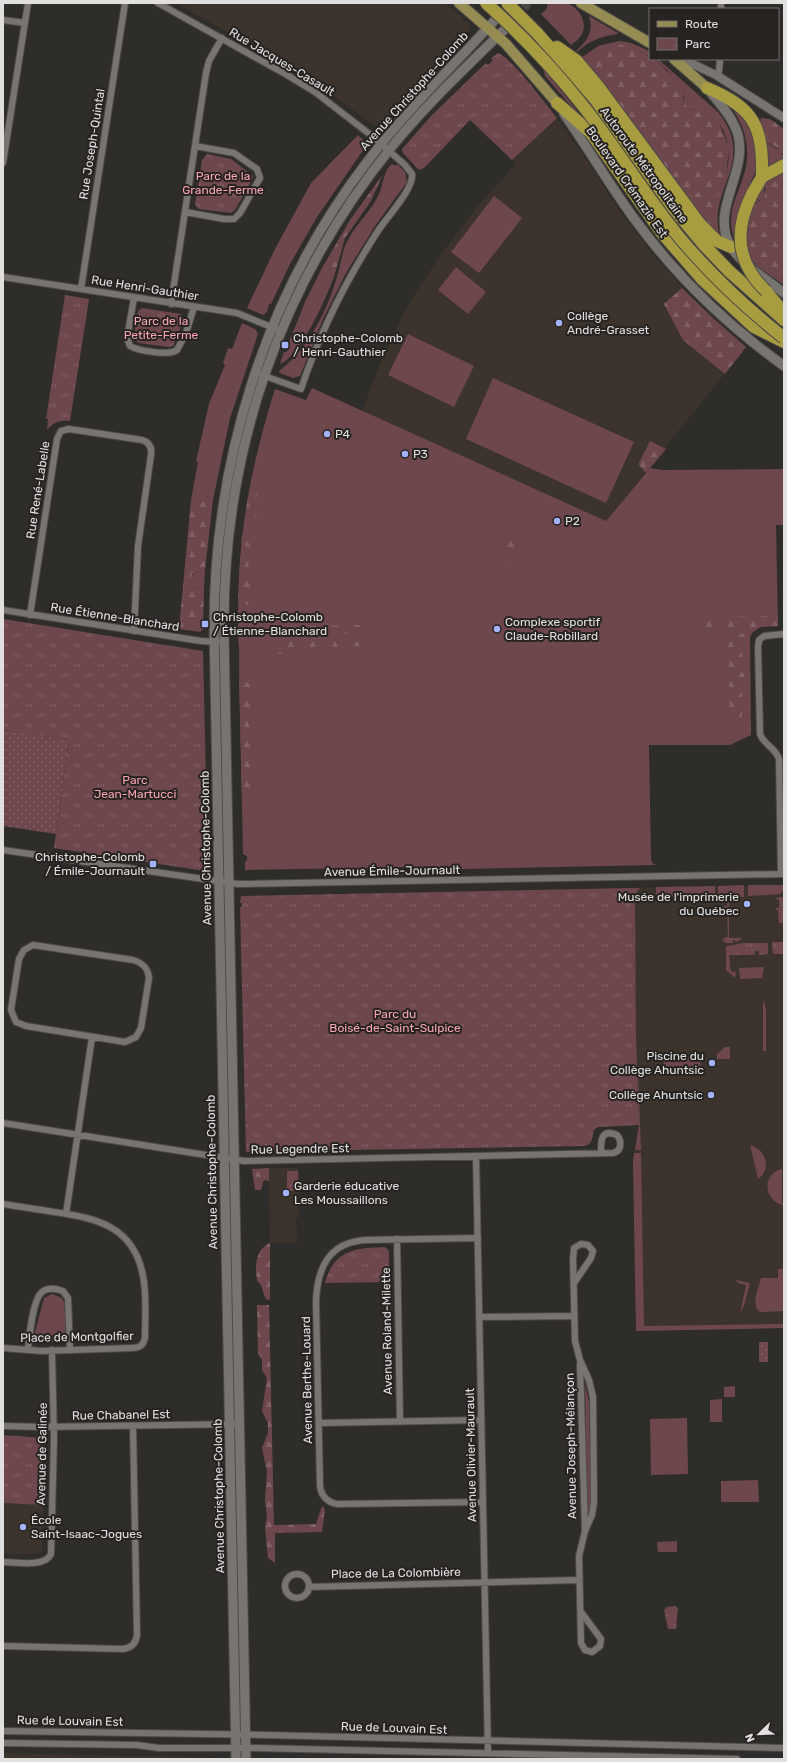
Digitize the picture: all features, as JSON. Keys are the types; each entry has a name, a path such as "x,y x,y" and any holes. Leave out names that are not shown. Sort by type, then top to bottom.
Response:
{"highway":[{"name":"Autoroute Métropolitaine","path":"486,3 524,38 567,86 605,135 657,209 689,248 743,303 784,338"},
{"name":"Autoroute Métropolitaine","path":"507,3 537,33 595,99 664,196 691,229 729,271 784,320"},
{"path":"537,33 577,61 598,86 700,224 717,241 731,247"},
{"path":"707,88 728,97 743,109 752,120 761,143 762,177 743,213 740,230 741,247 745,262 751,274 784,313"},
{"path":"557,103 591,133 637,200 676,250 718,295 754,327 784,342"},
{"path":"762,177 784,165"}],"main road":[{"name":"Boulevard Crémazie Est","path":"460,3 488,28 501,32 557,103 634,218 688,283 729,322 784,366"},
{"path":"581,3 649,42"},
{"name":"Avenue Christophe-Colomb","path":"246,1759 224,641 225,577 232,506 244,442 289,289 321,230 381,144 495,20"},
{"name":"Avenue Christophe-Colomb","path":"236,1759 214,642 215,578 222,505 235,442 255,372 277,329 328,238 362,186 389,151 422,113 501,32"},
{"path":"675,60 707,88 732,121 739,142 738,165 725,206 724,218 726,234 731,247 740,258 784,293"}],"street":[{"path":"3,163 28,3"},
{"name":"Rue Joseph-Quintal","path":"81,289 125,3"},
{"name":"Rue Jacques-Casault","path":"158,3 306,86 343,112 381,144 410,170 412,176 412,183 376,235 350,278 325,327 301,389 264,376"},
{"path":"3,20 25,23"},
{"path":"171,304 208,65 222,38"},
{"path":"684,60 716,76 784,118"},
{"path":"716,76 719,71 720,60"},
{"path":"185,212 224,219 234,219 240,213 260,178 257,169 232,152 195,146"},
{"name":"Rue Henri-Gauthier","path":"3,277 240,314 277,329"},
{"path":"134,298 127,338 130,346 166,353 176,352 181,345 194,307"},
{"path":"255,372 264,376"},
{"name":"Rue René-Labelle","path":"30,614 58,436 61,431 65,429 85,431 144,441 151,448 139,540 134,631"},
{"name":"Rue Étienne-Blanchard","path":"3,610 134,631 214,642 224,641"},
{"path":"782,874 778,759 777,753 762,740 759,733 758,647 760,638 764,636 784,634"},
{"name":"Avenue Émile-Journault","path":"3,850 229,883 271,884 782,874"},
{"path":"33,945 38,945 111,956 136,961 145,967 149,978 141,1028 138,1035 132,1040 125,1042 92,1037 26,1026 14,1020 12,1003 19,959 26,948 33,945"},
{"path":"66,1214 92,1037"},
{"name":"Rue Legendre Est","path":"3,1123 247,1161 601,1153"},
{"name":"Avenue Olivier-Maurault","path":"476,1156 488,1753"},
{"name":"Place de Montgolfier","path":"3,1204 98,1220 122,1236 138,1260 143,1276 145,1337 140,1346 132,1348 70,1350 28,1350 3,1348"},
{"name":"Avenue Berthe-Louard","path":"478,1238 361,1240 345,1245 328,1258 320,1271 317,1284 316,1302 320,1423 320,1489 324,1497 330,1502 339,1504 482,1502"},
{"name":"Avenue Roland-Milette","path":"397,1239 400,1422"},
{"name":"Avenue Joseph-Mélançon","path":"574,1283 592,1256 592,1249 586,1244 579,1244 573,1252 575,1341 580,1360 589,1380 593,1402 595,1497 592,1515 585,1531 580,1554 579,1580 580,1612 582,1645 585,1650 592,1652 600,1646 601,1639 580,1612"},
{"path":"28,1350 29,1336 38,1297 42,1292 50,1289 63,1291 68,1298 70,1350"},
{"path":"479,1317 574,1316"},
{"name":"Avenue de Galinée","path":"3,1562 42,1563 50,1556 54,1427 52,1350"},
{"name":"Avenue Joseph-Mélançon","path":"580,1360 585,1531"},
{"path":"320,1423 481,1420"},
{"name":"Rue Chabanel Est","path":"3,1426 54,1427 239,1424"},
{"path":"3,1646 123,1649 130,1647 135,1642 137,1635 133,1426"},
{"path":"484,1582 579,1580"},
{"name":"Place de La Colombière","path":"309,1587 484,1582"},
{"name":"Rue de Louvain Est","path":"3,1731 246,1735 784,1748"},
{"name":"Rue de Louvain Est","path":"3,1743 137,1745 159,1748 246,1748 737,1759"}],"shaded area":[{"path":"176,3 445,3 463,18 461,20 464,23 466,21 468,23 470,28 379,129 310,79"},
{"name":"Collège André-Grasset","path":"557,118 619,210 650,251 692,298 746,347 606,521 362,411 380,364 401,319 415,294 444,250 478,206 515,165 512,160"},
{"name":"Collège Ahuntsic","path":"784,885 784,1328 636,1331 633,1161 639,1124 631,888"},
{"path":"269,1168 298,1168 299,1217 296,1218 297,1243 270,1243"},
{"name":"École Saint-Isaac-Jogues","path":"3,1503 43,1505 42,1550 40,1553 3,1554"},
{"path":"3,1753 222,1758 224,1759 3,1759"}],"green space":[{"path":"548,3 567,3 579,12 583,20 584,29 579,38 571,45 541,14 546,10"},
{"path":"589,16 618,34 606,36 596,40 577,52 576,51 586,40 590,31 591,27"},
{"path":"619,41 631,43 649,51 649,56 640,51 591,69 581,58 598,46"},
{"path":"616,44 625,46 642,52 649,56 649,60 655,60 682,85 684,92 683,99 687,107 691,110 706,109 712,111 717,117 729,148 726,177 715,204 715,224 711,230 591,69 592,53 600,47"},
{"path":"498,53 504,56 520,72 557,118 512,160 470,120 424,168 419,170 403,153 402,149 433,114 486,63 488,65 493,60 491,58"},
{"path":"655,60 659,60 718,112 729,130 733,146 733,161 719,204 718,220 720,236 711,230 713,227 715,204 724,181 727,168 727,140 719,123 706,109 696,110 686,106 684,102 684,92 669,72"},
{"path":"543,68 599,138 545,76"},
{"path":"728,104 741,112 754,134 756,170 742,204 737,245 733,235 731,216 735,199 745,171 747,153 745,135 742,127 734,111"},
{"path":"761,118 770,119 784,129 784,156 776,147 766,142 759,123"},
{"path":"358,135 365,142 366,146 317,217 290,264 271,304 269,304 267,312 263,315 247,308 275,249 311,183"},
{"path":"766,142 780,151 784,157 784,161 769,167 766,166"},
{"name":"Parc de la Grande-Ferme","path":"207,154 231,159 253,176 235,210 231,213 199,209 195,205 202,160"},
{"path":"392,164 396,166 397,164 405,172 407,182 375,226 346,273 323,319 300,376 293,378 280,373 279,371 289,363 306,343 320,320 337,278 347,242 354,229 372,207 380,191 387,170"},
{"path":"784,170 784,174 764,189 765,196 755,205 752,214 750,242 756,257 767,269 784,281 784,285 750,260 745,249 744,239 745,228 751,207 756,197 768,180"},
{"path":"383,174 371,201 345,238 334,277 326,274 322,268 350,220"},
{"path":"784,174 784,281 768,270 756,259 750,244 749,235 754,207 765,196 765,191 768,184 776,177"},
{"path":"494,196 522,218 479,273 451,252"},
{"path":"456,267 486,292 468,314 438,290"},
{"path":"322,268 327,274 334,277 325,298 312,325 296,350 288,359 280,364 284,352 287,352 287,347 305,302"},
{"path":"682,288 746,347 725,374 683,340 664,304"},
{"path":"65,295 89,299 70,421 57,422 47,430 48,419 46,419"},
{"name":"Parc de la Petite-Ferme","path":"142,308 181,314 184,319 173,346 169,347 139,343 135,340 134,336 138,311"},
{"path":"242,323 255,329 258,334 230,418 213,500 207,496 199,500 191,500 198,462 196,461 209,404 225,365 223,363 228,348 232,349"},
{"path":"408,334 474,366 454,407 388,375"},
{"path":"493,378 634,442 606,503 466,439"},
{"name":"Complexe sportif Claude-Robillard","path":"312,388 606,521 650,468 663,470 784,469 784,525 776,525 778,626 765,626 758,628 750,637 751,735 730,745 649,745 651,860 653,864 657,865 417,870 412,867 245,870 247,856 243,854 238,597 242,540 248,496 262,432 275,389 306,400"},
{"path":"650,441 666,449 646,473 639,463"},
{"path":"257,493 255,560 248,565 249,571 253,573 251,604 248,605 238,601 240,556 251,552 249,547 241,544 242,535 250,533 253,528 251,518 246,510 248,497"},
{"path":"209,496 213,500 205,570 192,574 189,586 191,588 204,587 203,629 200,632 179,629 191,500"},
{"path":"518,539 518,549 515,559 510,563 505,557 504,540"},
{"path":"205,570 204,587 189,588 189,581 193,574"},
{"path":"778,616 778,626 760,627 753,632 740,629 731,632 702,631 697,628 695,617"},
{"name":"Parc Jean-Martucci","path":"3,619 203,651 208,867 205,871 54,848 69,740 3,730"},
{"path":"361,625 361,633 324,634 324,626"},
{"path":"320,626 320,634 273,635 273,627"},
{"path":"744,634 745,638 739,649 744,661 745,681 741,689 743,702 742,716 735,721 732,721 730,717 728,639 732,635"},
{"path":"375,640 375,646 303,647 299,654 275,654 274,644 281,641"},
{"path":"239,679 249,683 254,689 253,699 255,709 247,718 250,730 252,731 254,801 242,802"},
{"path":"3,730 69,740 56,834 3,826"},
{"path":"744,885 744,897 723,898 723,894 718,895 718,886"},
{"path":"748,885 784,885 784,892 781,892 781,894 748,896"},
{"path":"715,886 715,895 656,897 656,887"},
{"path":"631,888 640,888 635,895 636,1048"},
{"name":"Parc du Boisé-de-Saint-Sulpice","path":"631,888 639,1125 598,1127 594,1130 590,1144 585,1146 246,1152 240,907 242,907 242,903 240,903 241,896"},
{"path":"784,897 784,923 779,923 778,910 776,910 776,908 779,908 779,900 775,898"},
{"path":"727,900 729,900 729,938 741,938 741,940 735,942 735,940 733,940 733,943 726,943 723,941 723,939 728,936 727,910 723,912 723,906 727,906"},
{"path":"772,942 784,942 784,954 773,954"},
{"path":"743,943 768,943 768,954 759,955 759,951 755,951 754,955 729,955 729,946"},
{"path":"726,946 729,946 730,968 732,972 736,972 735,978 726,970"},
{"path":"764,967 762,978 740,979 739,968"},
{"path":"764,1001 766,1010 766,1051 763,1051"},
{"path":"725,1047 730,1047 730,1059 717,1059 717,1054"},
{"path":"700,1056 701,1069 663,1068 664,1061 669,1057"},
{"path":"637,1071 641,1150 635,1150 639,1125"},
{"path":"750,1145 756,1147 760,1151 765,1160 765,1170 758,1179"},
{"path":"634,1153 641,1153 644,1326 784,1324 784,1328 636,1331"},
{"path":"269,1168 269,1181 265,1180 263,1182 261,1190 255,1190 252,1169"},
{"path":"782,1169 783,1205 777,1203 772,1198 768,1187 768,1182 771,1176 775,1172"},
{"path":"287,1171 298,1171 299,1191 287,1191"},
{"path":"270,1243 270,1300 266,1299 261,1285 257,1281 256,1264 261,1250"},
{"path":"385,1247 389,1251 389,1282 325,1283 329,1272 340,1257 355,1250 364,1248"},
{"path":"778,1269 784,1269 784,1311 760,1312 757,1309 755,1301 761,1278 778,1278"},
{"path":"736,1280 750,1283 744,1306 740,1313 746,1285 738,1283"},
{"path":"52,1294 62,1298 65,1304 65,1338 60,1342 38,1342 34,1336 44,1298"},
{"path":"257,1305 269,1305 274,1525 316,1524 322,1506 325,1509 322,1532 275,1533 275,1563 268,1558 265,1528 267,1516 265,1500 267,1472 262,1448 268,1433 268,1423 262,1411 267,1378 262,1370 262,1360 258,1353"},
{"path":"759,1342 768,1342 768,1362 759,1362"},
{"path":"585,1384 589,1402 591,1500 589,1513 587,1513"},
{"path":"735,1386 735,1397 724,1397 724,1387"},
{"path":"722,1399 722,1422 710,1422 710,1400"},
{"path":"687,1418 688,1474 651,1475 650,1419"},
{"path":"3,1435 43,1438 45,1442 43,1505 3,1503"},
{"path":"758,1480 759,1502 721,1502 721,1481"},
{"path":"677,1541 677,1552 658,1552 657,1542"},
{"path":"675,1606 678,1608 676,1629 668,1629 664,1610 667,1607"}],"tunnel":[{"path":"506,28 528,3"}],"place":[{"name":"Collège André-Grasset","path":"559,323"},
{"name":"Christophe-Colomb / Henri-Gauthier","path":"285,345"},
{"name":"P4","path":"327,434"},
{"name":"P3","path":"405,454"},
{"name":"P2","path":"557,521"},
{"name":"Christophe-Colomb / Étienne-Blanchard","path":"205,624"},
{"name":"Complexe sportif Claude-Robillard","path":"497,629"},
{"name":"Christophe-Colomb / Émile-Journault","path":"153,864"},
{"name":"Musée de l'imprimerie du Québec","path":"747,904"},
{"name":"Piscine du Collège Ahuntsic","path":"712,1063"},
{"name":"Collège Ahuntsic","path":"711,1095"},
{"name":"Garderie éducative Les Moussaillons","path":"286,1193"},
{"name":"École Saint-Isaac-Jogues","path":"23,1527"}]}
